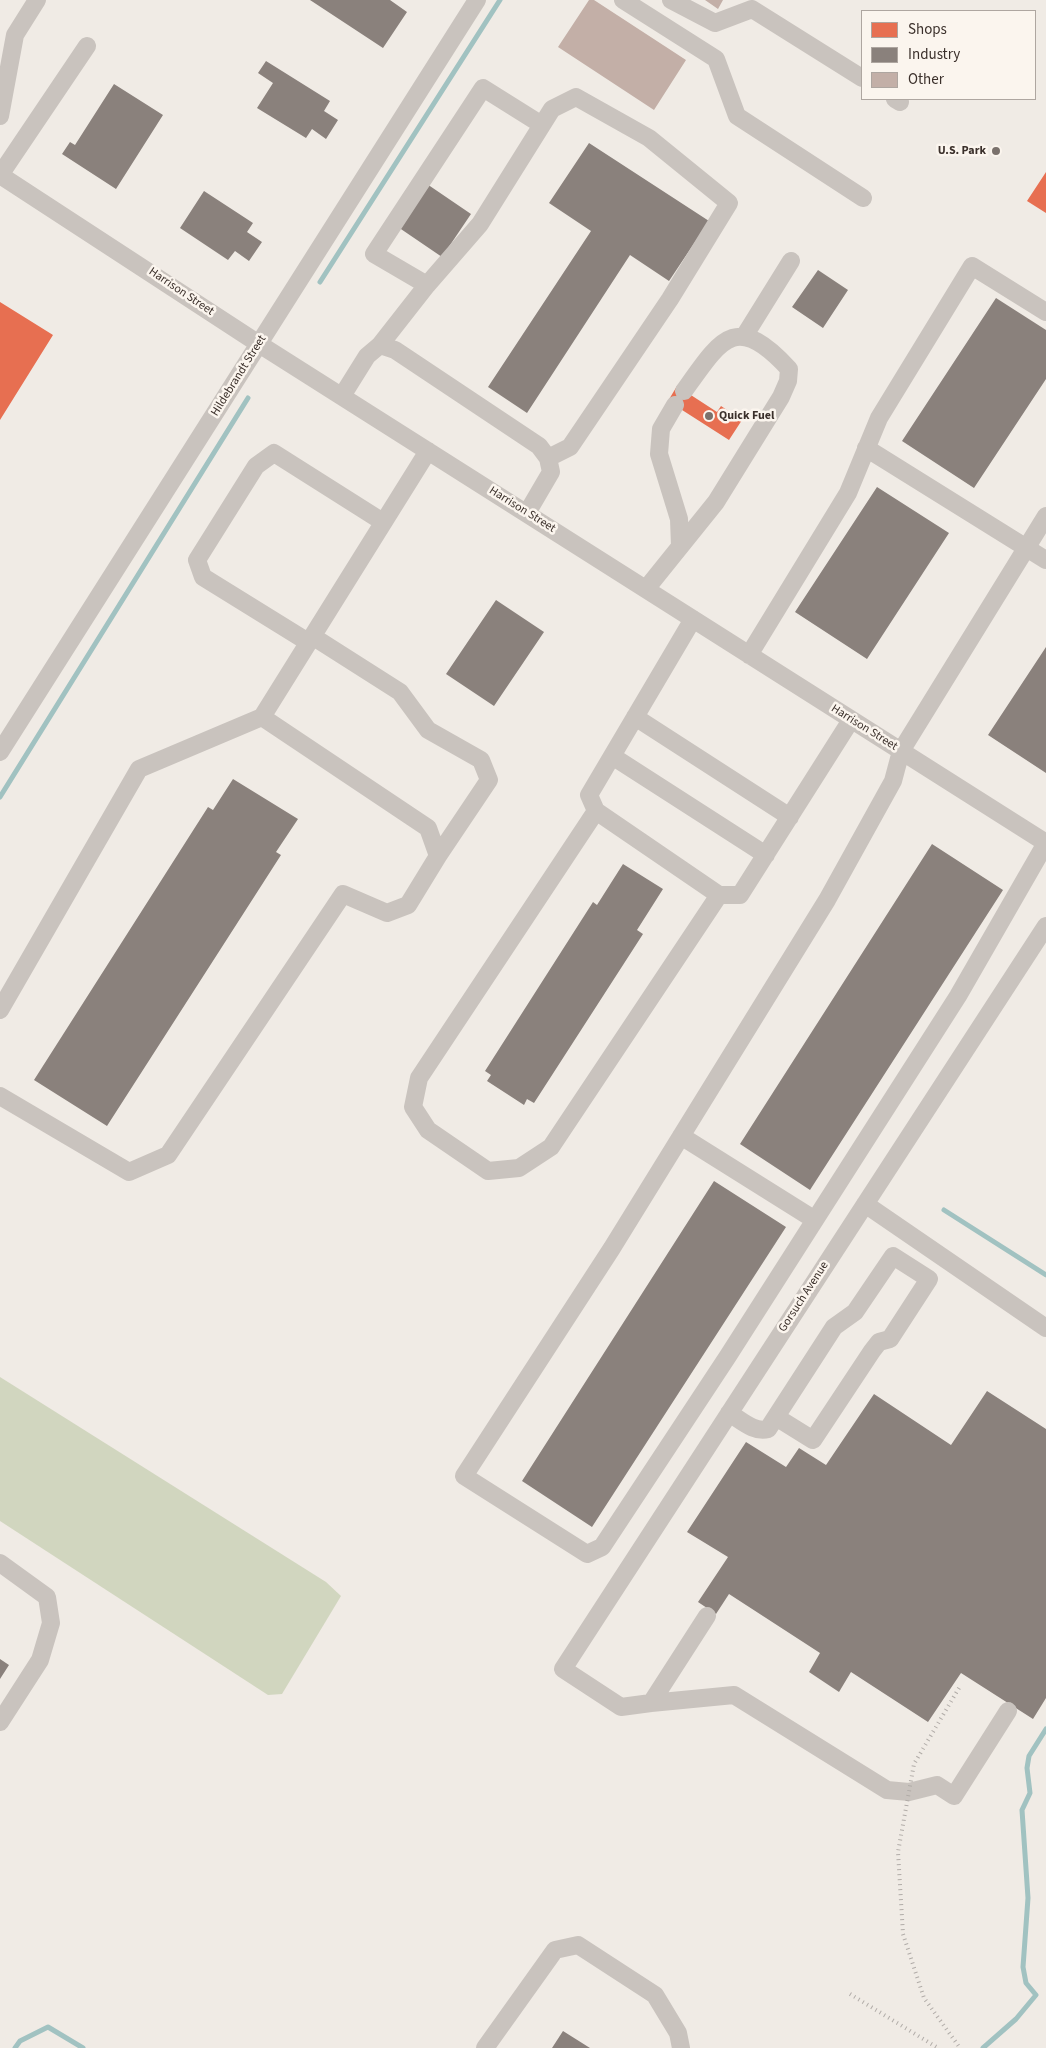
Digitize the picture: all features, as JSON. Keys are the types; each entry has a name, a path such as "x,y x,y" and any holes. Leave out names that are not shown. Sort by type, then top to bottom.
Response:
{"street":[{"path":"0,116 15,35 37,0"},
{"name":"Hildebrandt Street","path":"0,752 477,0"},
{"path":"623,0 716,59 737,116 863,198"},
{"path":"671,0 715,22 752,8 861,77"},
{"path":"0,175 87,46"},
{"path":"427,285 374,254 483,88 542,125"},
{"path":"342,396 367,356 380,345 427,285 480,224 552,109 576,97 649,138 729,203 670,300 570,447 548,458"},
{"name":"Harrison Street","path":"0,175 259,344 1046,843"},
{"path":"745,335 791,261"},
{"path":"749,655 848,493 879,418 972,266 1046,312"},
{"path":"646,589 680,546 698,528 716,502 781,397 788,381 789,369 778,357 762,343 745,335 728,338 711,353 661,429 659,454 679,519 680,546"},
{"path":"380,345 395,350 539,446 548,458 551,472 527,513"},
{"path":"866,448 1046,560"},
{"path":"0,1010 139,768 262,717 428,451"},
{"path":"0,1096 129,1172 168,1155 343,894 387,912 408,905 489,780 481,760 428,730 400,692 203,577 197,560 256,466 274,453 383,522"},
{"path":"1046,516 901,751 893,781 827,900 612,1248 464,1476 556,1537 587,1554 602,1547 816,1220 958,996 1046,843"},
{"path":"693,619 589,795 596,811 719,895 740,895 852,720"},
{"path":"262,717 428,828 438,856"},
{"path":"635,717 790,817"},
{"path":"612,756 766,855"},
{"path":"596,811 419,1078 413,1107 428,1130 488,1171 519,1168 551,1146 719,895"},
{"name":"Gorsuch Avenue","path":"651,1703 621,1707 563,1669 1046,926"},
{"path":"681,1136 816,1220"},
{"path":"865,1204 1046,1328"},
{"path":"729,1413 762,1431 768,1429 834,1327 855,1312 893,1256 929,1279 890,1339 879,1342 872,1351 813,1440 776,1418"},
{"path":"0,1563 47,1596 52,1623 40,1660 0,1722"},
{"path":"651,1703 707,1616"},
{"path":"651,1703 734,1695 887,1790 909,1792 937,1785 954,1796 1008,1711"},
{"path":"485,2048 555,1950 578,1945 655,1995 678,2033 681,2048"}],"green space":[{"path":"0,1377 326,1582 341,1596 282,1694 268,1695 0,1521"}],"building: Shops":[{"path":"1046,172 1046,213 1027,201"},
{"path":"0,302 53,335 0,420"},
{"path":"677,386 717,412 721,406 742,420 729,440 668,401"}],"building: Industry":[{"path":"310,0 390,0 407,12 383,48"},
{"path":"266,61 330,101 324,111 338,120 326,139 312,129 306,138 257,108 273,83 258,73"},
{"path":"114,84 163,115 116,189 62,154 70,142 75,145"},
{"path":"589,143 709,221 669,281 630,255 527,413 488,387 591,231 549,203"},
{"path":"424,182 471,214 442,257 395,225"},
{"path":"204,191 253,223 247,232 262,242 249,261 235,251 228,260 180,228"},
{"path":"818,270 848,290 823,328 792,307"},
{"path":"996,298 1046,330 1046,379 974,488 902,441"},
{"path":"877,487 949,533 867,659 795,612"},
{"path":"496,600 544,632 494,706 446,674"},
{"path":"1046,647 1046,773 988,735"},
{"path":"233,779 298,819 276,852 281,855 107,1126 34,1080 208,807 213,810"},
{"path":"932,844 1003,890 810,1190 740,1144"},
{"path":"623,864 663,889 637,930 643,934 534,1103 527,1099 524,1105 487,1081 491,1075 485,1071 593,902 597,905"},
{"path":"714,1181 786,1227 592,1527 522,1481"},
{"path":"987,1391 1046,1429 1046,1698 1033,1719 961,1673 928,1722 851,1672 839,1692 809,1672 820,1653 729,1594 716,1614 698,1602 728,1557 687,1532 746,1442 786,1467 799,1448 826,1465 874,1394 951,1445"},
{"path":"0,1659 9,1665 0,1679"},
{"path":"563,2031 590,2048 552,2048"}],"building: Other":[{"path":"589,0 594,0 686,60 654,110 558,47"},
{"path":"705,0 723,0 718,9"}],"waterway":[{"path":"320,282 500,0"},
{"path":"0,797 248,398"},
{"path":"944,1210 1046,1275"},
{"path":"983,2048 1016,2019 1036,1995 1026,1983 1023,1967 1028,1898 1022,1810 1030,1793 1027,1768 1029,1756 1046,1729"},
{"path":"15,2048 20,2041 48,2027 83,2048"}],"railway":[{"path":"959,1688 914,1764 898,1852 903,1934 924,1998 960,2048"},
{"path":"850,1994 938,2048"}],"place":[{"name":"U.S. Park","path":"996,151"},
{"name":"Quick Fuel","path":"709,416"}]}
